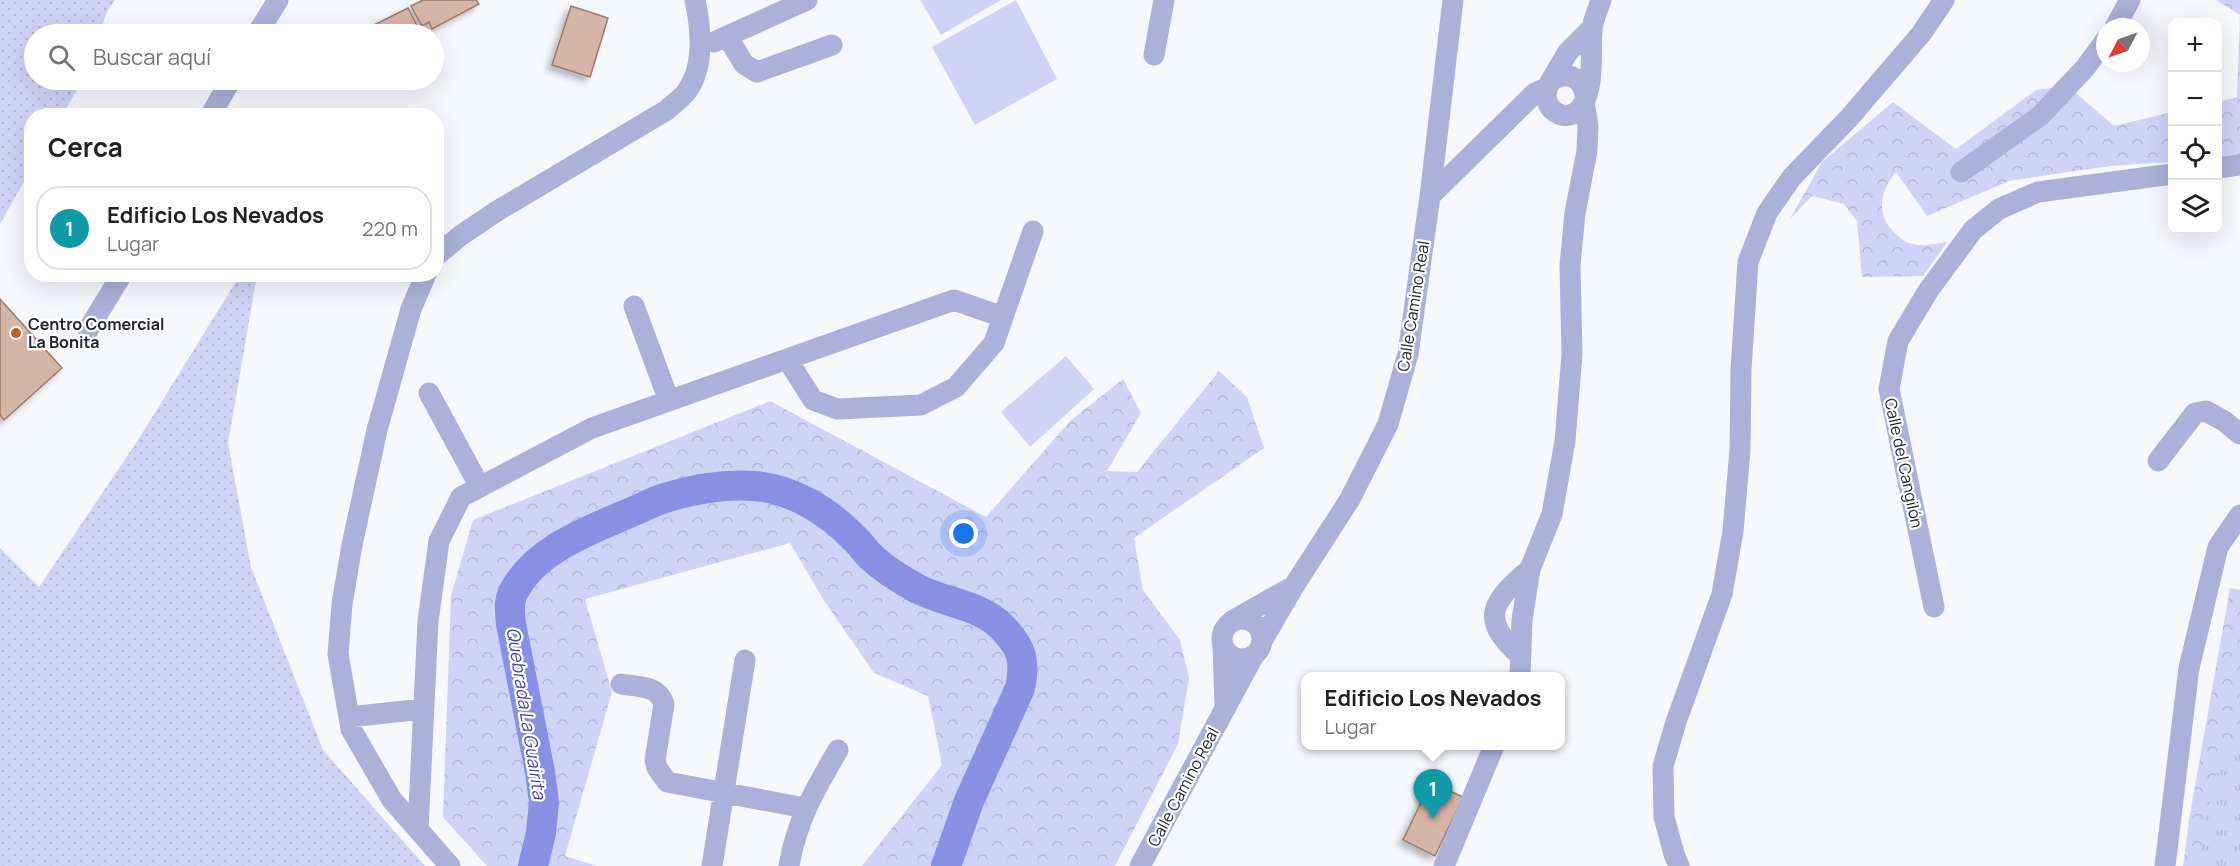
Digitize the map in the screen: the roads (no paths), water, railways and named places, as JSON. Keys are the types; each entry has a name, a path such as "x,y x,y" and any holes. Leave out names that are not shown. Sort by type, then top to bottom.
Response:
{"street":[{"path":"263,24 278,0"},
{"path":"444,249 498,211 667,110 688,90 698,64 701,30 695,0"},
{"path":"699,47 807,0"},
{"path":"1154,55 1164,0"},
{"name":"Calle Camino Real","path":"1140,866 1258,648 1294,586 1350,499 1388,424 1407,354 1430,196 1453,0"},
{"path":"1513,115 1575,112 1585,98 1590,79 1593,59 1592,29 1601,0"},
{"path":"1679,866 1664,817 1663,766 1676,722 1722,594 1733,531 1740,450 1741,369 1748,261 1767,213 1792,177 1850,118 1921,34 1944,0"},
{"path":"2120,18 2130,0"},
{"path":"1587,151 1546,102 1548,85 1568,52 1592,29"},
{"path":"727,36 744,64 757,72"},
{"path":"735,81 832,45"},
{"path":"1568,52 1593,59"},
{"path":"1961,172 2040,116 2096,53"},
{"path":"1430,196 1535,93 1562,75 1569,75 1581,82 1588,126 1587,151 1575,213 1570,265 1572,354 1565,441 1552,514 1530,569 1522,620 1521,672"},
{"path":"215,108 225,90"},
{"path":"2222,167 2240,165"},
{"name":"Calle del Cangilón","path":"1934,607 1889,389 1898,341 1928,291 1973,230 2000,209 2038,192 2168,175"},
{"path":"787,359 813,400 837,409 921,405 956,387 994,343 1033,231"},
{"path":"87,330 117,282"},
{"path":"423,282 411,309 377,430 348,565 338,654 351,729 392,800 450,866"},
{"path":"418,830 428,621 439,541 461,497 592,428 954,300 1003,317"},
{"path":"634,306 669,401"},
{"path":"429,393 480,487"},
{"path":"2158,461 2195,413 2206,411 2224,421 2240,434"},
{"path":"2164,866 2189,668 2218,547 2240,515"},
{"name":"Calle Camino Real","path":"1225,707 1222,636 1225,628 1294,586"},
{"path":"1223,645 1228,653 1236,658 1246,659 1258,648 1261,632 1256,624 1240,619 1232,622"},
{"path":"712,866 745,660"},
{"path":"621,684 654,690 662,698 664,704 656,760 657,768 663,778 670,783 805,808"},
{"path":"349,717 423,710"},
{"path":"789,866 797,828 805,808 838,750"},
{"path":"1444,866 1492,750"}],"waterway":[{"name":"Quebrada La Guairita","path":"533,866 541,833 544,802 511,624 510,604 513,593 522,578 534,565 547,554 579,535 668,497 733,486 768,488 808,502 843,527 871,557 887,570 927,593 983,613 1002,627 1018,648 1023,670 1020,688 969,801 946,866"}],"place":[{"name":"Centro Comercial La Bonita","path":"16,333"},
{"name":"Edificio Los Nevados","path":"1433,819"}]}
